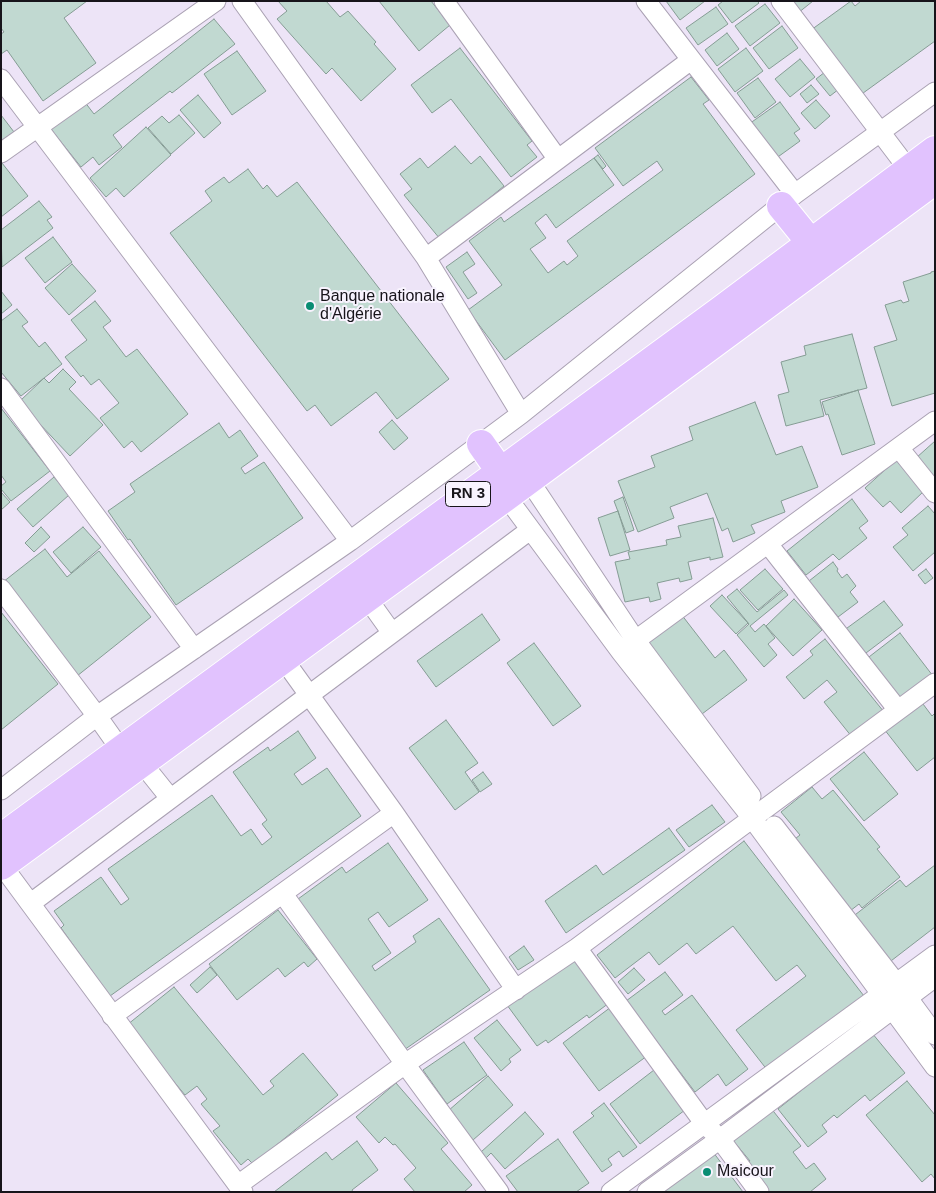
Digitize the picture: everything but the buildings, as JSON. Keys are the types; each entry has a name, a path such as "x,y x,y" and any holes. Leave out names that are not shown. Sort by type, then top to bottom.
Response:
{"highway":[{"name":"RN 3","path":"2,865 131,757 508,477 811,243 935,150"},
{"name":"RN 3","path":"1,838 284,660 366,598 508,477 935,180"},
{"path":"788,200 811,243"},
{"path":"481,444 508,477"}],"street":[{"path":"1,153 216,1"},
{"path":"242,1 426,258 521,414"},
{"path":"444,1 557,158"},
{"path":"646,1 691,60 788,200"},
{"path":"781,1 909,170"},
{"path":"426,258 557,158 691,60"},
{"path":"1,79 350,541"},
{"path":"1,790 97,716 350,541 481,444 788,200 935,92"},
{"path":"1,388 194,649"},
{"path":"628,646 935,422"},
{"path":"899,448 935,493"},
{"path":"508,477 530,530 628,646"},
{"path":"508,477 628,646 895,996 935,1067"},
{"path":"31,903 530,530"},
{"path":"768,544 898,710"},
{"path":"2,590 97,716 131,757 170,798"},
{"path":"366,598 392,633"},
{"path":"284,660 394,813 516,990"},
{"path":"2,865 241,1188 404,1064 577,948 935,683"},
{"path":"112,1016 394,813"},
{"path":"282,894 499,1192"},
{"path":"577,948 704,1123 720,1139 759,1192"},
{"path":"647,1192 720,1139 895,996 935,955"},
{"path":"611,1192 704,1123 895,996 935,977"},
{"path":"895,996 935,1035"}],"place":[{"name":"Banque nationale d'Algérie","path":"310,306"},
{"name":"Maicour","path":"707,1172"}]}
